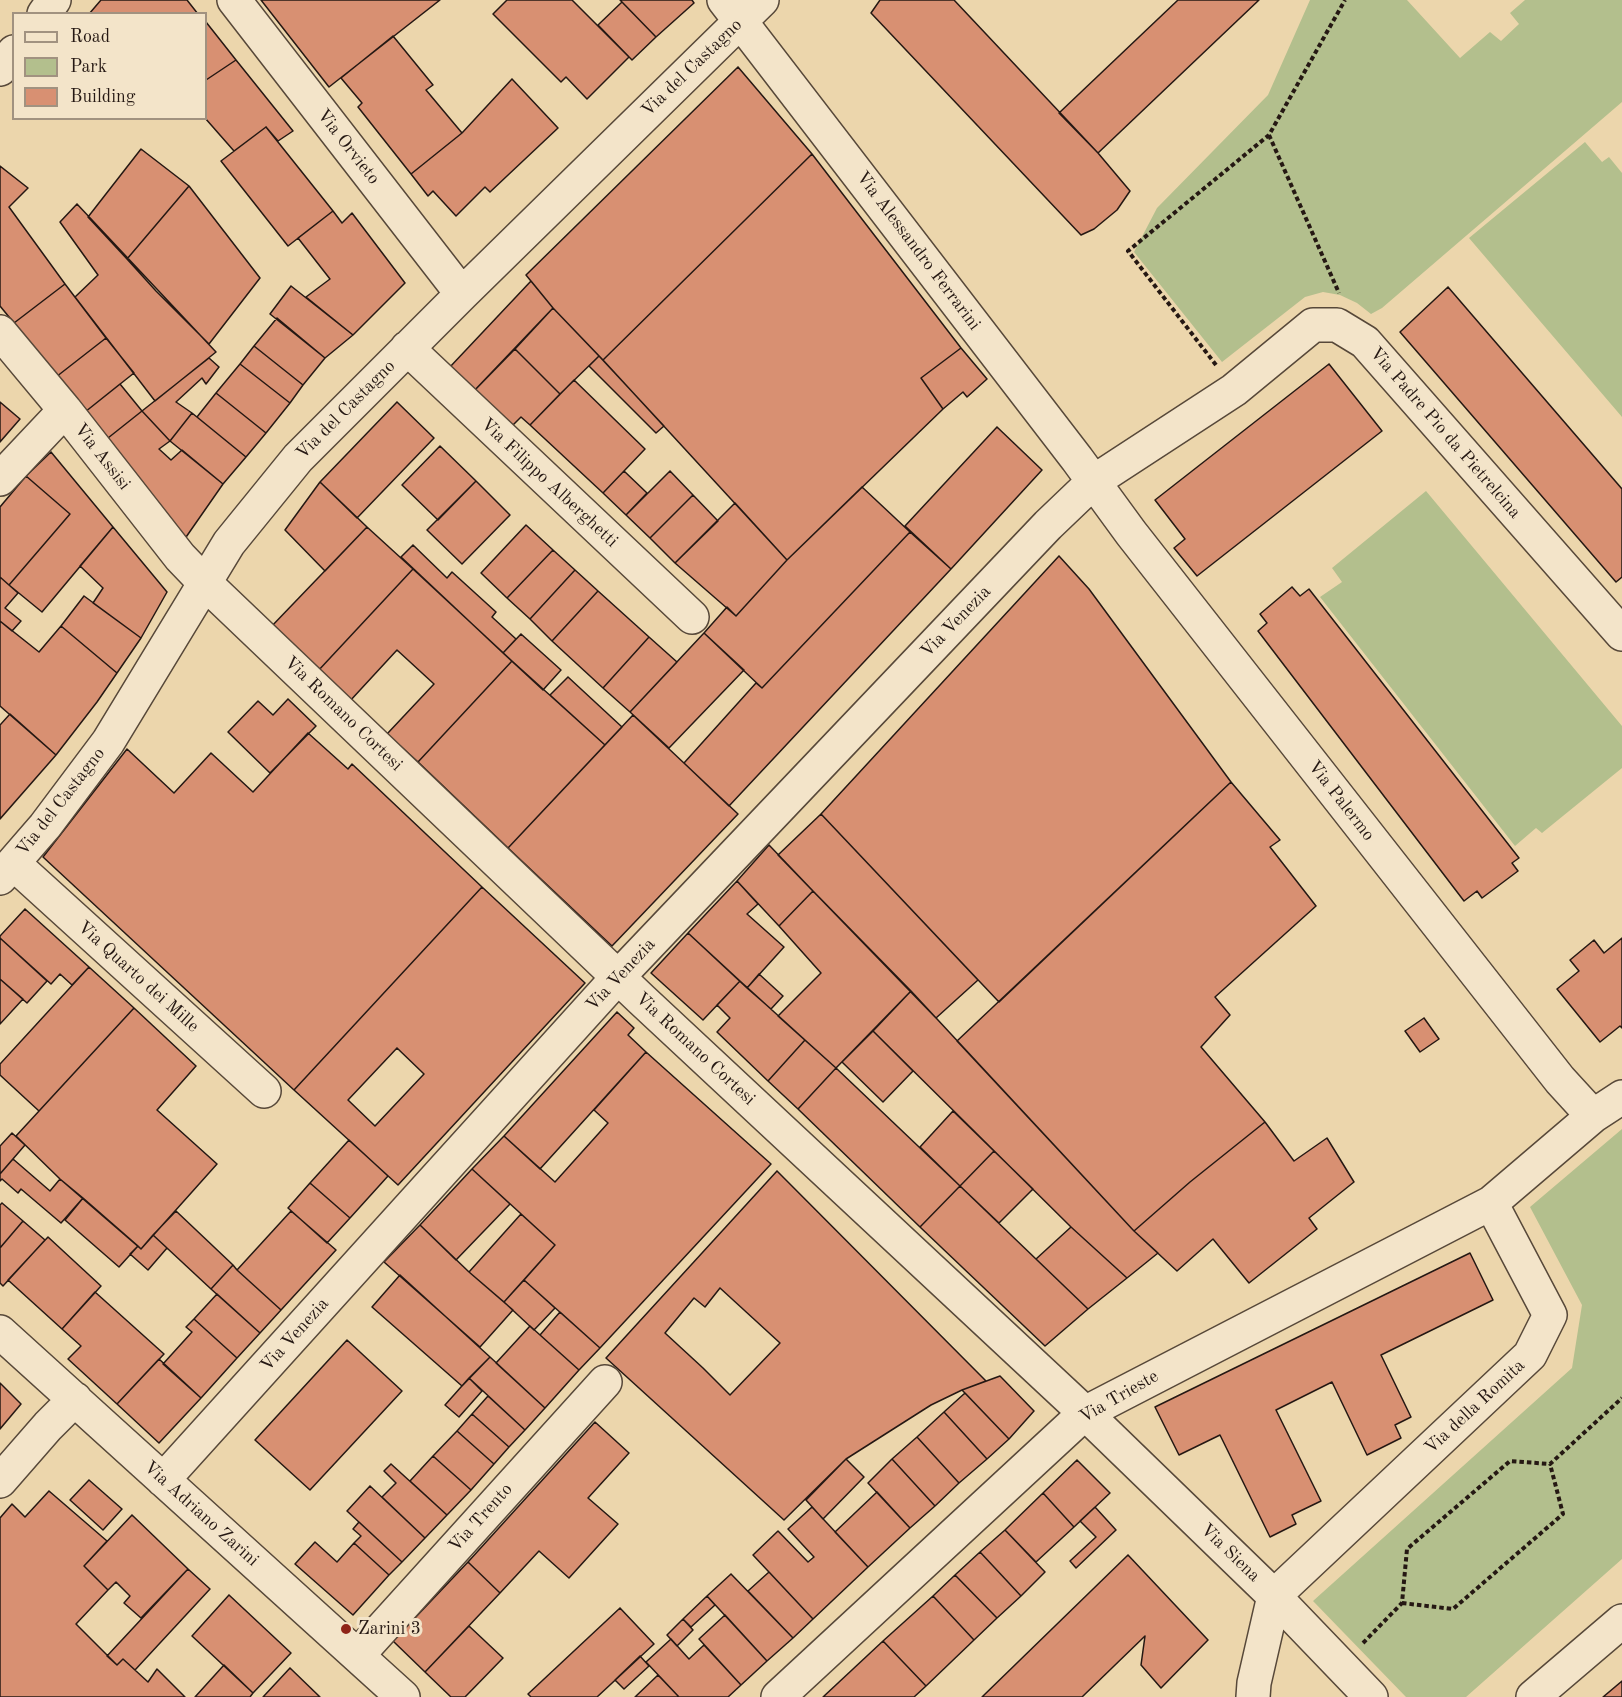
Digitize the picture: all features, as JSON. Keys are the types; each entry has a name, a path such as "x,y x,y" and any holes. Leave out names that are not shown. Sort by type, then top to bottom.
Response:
{"street":[{"name":"Via Orvieto","path":"234,0 462,294"},
{"name":"Via del Castagno","path":"7,871 45,826 108,742 229,543 298,458 462,294 742,7"},
{"name":"Via Alessandro Ferrarini","path":"742,7 1093,482"},
{"path":"0,69 12,54"},
{"path":"1093,482 1234,390 1313,325 1337,325"},
{"name":"Via Padre Pio da Pietrelcina","path":"1337,325 1365,342 1622,634"},
{"name":"Via Assisi","path":"0,332 65,410 180,557 204,582"},
{"name":"Via Filippo Alberghetti","path":"407,348 692,617"},
{"path":"0,479 65,410"},
{"name":"Via Venezia","path":"163,1480 618,977 1032,542 1093,482"},
{"name":"Via Palermo","path":"1093,482 1560,1080 1593,1116"},
{"name":"Via Romano Cortesi","path":"204,582 618,977 1084,1413"},
{"name":"Via Quarto dei Mille","path":"7,871 264,1092"},
{"path":"1491,1203 1593,1116 1622,1097"},
{"name":"Via Trieste","path":"778,1697 1084,1413 1491,1203"},
{"name":"Via della Romita","path":"1274,1596 1530,1355 1550,1315 1491,1203"},
{"name":"Via Adriano Zarini","path":"0,1332 403,1697"},
{"name":"Via Trento","path":"358,1655 604,1382"},
{"path":"0,1481 75,1399"},
{"name":"Via Siena","path":"1084,1413 1274,1596 1371,1697"},
{"path":"1253,1697 1254,1683 1274,1596"},
{"path":"1533,1697 1622,1621"}],"path":[{"path":"1234,390 1128,251 1269,135 1345,0"},
{"path":"1269,135 1340,295 1337,325"},
{"path":"1341,1665 1402,1604 1407,1549 1510,1461 1550,1464 1622,1398"},
{"path":"1402,1604 1453,1609 1563,1514 1550,1464"}],"green space":[{"path":"1310,0 1407,0 1460,58 1490,32 1501,41 1519,24 1510,13 1525,0 1622,0 1622,102 1382,308 1371,314 1357,303 1340,295 1323,292 1305,297 1222,362 1134,252 1157,208 1268,95"},
{"path":"1585,142 1602,162 1609,157 1622,173 1622,417 1469,238"},
{"path":"1426,491 1622,726 1622,768 1542,833 1536,828 1515,846 1320,597 1342,582 1332,568"},
{"path":"1622,1129 1622,1559 1466,1697 1406,1697 1313,1601 1572,1368 1582,1305 1530,1207"}],"building":[{"path":"101,0 187,0 196,12 91,12"},
{"path":"261,0 440,0 329,87"},
{"path":"507,0 572,0 629,57 587,99 566,77 561,82 493,14"},
{"path":"620,0 692,0 694,3 656,37"},
{"path":"880,0 954,0 1098,153 1130,191 1117,210 1094,229 1081,235 871,13"},
{"path":"1178,0 1259,0 1098,153 1059,113"},
{"path":"622,2 656,37 632,60 598,25"},
{"path":"207,23 236,60 207,79"},
{"path":"393,36 433,85 426,90 462,133 411,174 358,107 362,103 341,78"},
{"path":"236,60 293,131 278,141 266,127 234,151 207,120 207,79"},
{"path":"738,67 812,154 603,360 553,308 526,275"},
{"path":"512,79 558,128 490,192 485,187 456,216 433,191 428,196 411,174 462,133"},
{"path":"266,127 333,211 288,246 221,161"},
{"path":"141,149 189,186 127,259 88,217"},
{"path":"812,154 961,348 921,378 943,409 787,560 603,360"},
{"path":"0,166 28,188 9,207 65,284 14,323 0,306"},
{"path":"189,186 260,278 209,344 127,259"},
{"path":"77,204 216,352 155,401 75,297 98,275 60,222"},
{"path":"333,211 342,223 352,213 405,283 353,335 306,297 330,279 298,238"},
{"path":"531,281 553,308 472,393 449,368"},
{"path":"65,284 106,338 56,377 14,323"},
{"path":"291,286 353,335 325,358 270,314"},
{"path":"1448,287 1622,489 1622,577 1616,582 1400,332"},
{"path":"553,308 599,356 560,394 515,349"},
{"path":"277,318 325,358 303,385 254,346"},
{"path":"106,338 134,373 85,412 56,377"},
{"path":"254,346 303,385 290,403 240,364"},
{"path":"961,348 987,379 967,397 963,392 943,409 921,378"},
{"path":"515,349 560,394 530,425 521,417 509,429 472,393"},
{"path":"599,356 664,426 656,433 589,366"},
{"path":"209,358 219,367 206,384 202,378 176,402 192,413 170,441 142,411"},
{"path":"240,364 290,403 266,433 216,393"},
{"path":"1329,364 1382,431 1197,576 1174,548 1185,539 1155,500"},
{"path":"574,380 645,449 603,493 530,425"},
{"path":"120,384 142,411 108,438 85,412"},
{"path":"216,393 266,433 246,457 197,417"},
{"path":"0,402 20,419 0,442"},
{"path":"397,402 434,438 357,518 320,482"},
{"path":"142,411 170,441 159,449 171,460 182,450 223,484 184,540 108,438"},
{"path":"192,413 246,457 223,484 170,441"},
{"path":"997,427 1042,470 951,569 905,526"},
{"path":"440,446 476,481 438,520 402,485"},
{"path":"51,452 113,527 42,612 9,585 70,514 26,476"},
{"path":"624,471 647,493 626,515 603,493"},
{"path":"670,471 693,495 650,538 626,515"},
{"path":"26,476 70,514 9,585 0,577 0,507"},
{"path":"476,481 510,515 462,564 427,530"},
{"path":"320,482 367,527 325,571 285,530"},
{"path":"862,487 910,532 762,688 704,633 727,607 736,616 787,560"},
{"path":"693,495 718,521 675,563 650,538"},
{"path":"735,503 787,560 736,616 675,563"},
{"path":"526,525 553,550 507,598 481,573"},
{"path":"113,527 167,592 141,638 93,603 103,588 80,566"},
{"path":"367,527 413,569 317,672 269,629"},
{"path":"910,532 951,569 729,806 684,763 756,683 762,688"},
{"path":"413,545 447,578 452,572 496,612 492,617 516,639 503,653 401,557"},
{"path":"553,550 575,570 530,619 507,598"},
{"path":"1059,556 1089,589 1231,782 999,1002 821,814"},
{"path":"413,569 512,661 418,762 387,734 434,684 397,650 349,702 317,672"},
{"path":"575,570 598,591 552,641 530,619"},
{"path":"0,577 18,593 5,608 21,621 12,631 0,621"},
{"path":"1292,587 1300,596 1309,589 1519,858 1512,863 1518,871 1482,898 1477,891 1464,901 1258,631 1267,623 1260,614"},
{"path":"598,591 649,637 603,688 552,641"},
{"path":"84,596 141,638 117,673 61,626"},
{"path":"0,621 39,652 61,626 117,673 56,755 0,706"},
{"path":"704,633 744,670 669,748 630,712"},
{"path":"521,634 561,670 543,690 503,653"},
{"path":"649,637 677,662 630,712 603,688"},
{"path":"512,661 605,745 508,848 418,762"},
{"path":"568,677 622,727 605,745 550,695"},
{"path":"288,699 316,726 270,773 228,732 258,701 273,715"},
{"path":"10,714 56,755 0,819 0,725"},
{"path":"633,715 738,814 612,946 508,848"},
{"path":"308,733 348,769 352,764 482,887 294,1090 43,857 127,749 174,793 211,753 253,792"},
{"path":"1231,782 1280,840 1270,847 1316,906 1215,997 1230,1015 1201,1047 1265,1122 1190,1182 1134,1231 957,1041"},
{"path":"821,814 978,980 936,1018 778,855"},
{"path":"769,845 813,891 779,926 737,881"},
{"path":"737,881 758,904 747,914 784,947 747,988 688,933"},
{"path":"482,887 585,983 398,1185 294,1090","holes":["397,1048 424,1074 375,1126 348,1100"]},
{"path":"813,891 911,991 836,1068 778,1016 821,973 779,926"},
{"path":"25,909 89,967 72,985 60,974 51,984 0,938"},
{"path":"688,933 740,981 703,1020 651,973"},
{"path":"0,938 47,981 27,1003 0,979"},
{"path":"1622,938 1622,1028 1620,1026 1600,1042 1557,989 1579,971 1570,960 1594,940 1604,953"},
{"path":"89,967 134,1008 39,1111 0,1075 0,1064"},
{"path":"759,974 783,996 771,1009 747,988"},
{"path":"0,979 23,999 0,1024"},
{"path":"740,981 805,1040 768,1081 717,1032 730,1018 717,1005"},
{"path":"911,991 1134,1231 1158,1253 1127,1278 1071,1227 873,1031"},
{"path":"134,1008 196,1066 157,1110 217,1164 141,1249 60,1179 16,1136"},
{"path":"617,1012 634,1028 628,1035 646,1052 540,1169 504,1136"},
{"path":"1424,1018 1439,1039 1420,1052 1405,1031"},
{"path":"873,1031 913,1071 883,1102 842,1062"},
{"path":"805,1040 836,1068 798,1109 768,1081"},
{"path":"646,1052 771,1164 600,1348 524,1280 555,1245 472,1169 504,1136 555,1182 608,1123 594,1110"},
{"path":"836,1068 960,1186 920,1227 798,1109"},
{"path":"953,1111 994,1151 960,1186 920,1147"},
{"path":"1265,1122 1294,1161 1327,1138 1354,1182 1309,1218 1317,1229 1249,1283 1213,1239 1177,1271 1134,1231 1190,1182"},
{"path":"12,1133 25,1145 0,1174 0,1146"},
{"path":"349,1140 388,1176 350,1218 310,1183"},
{"path":"994,1151 1033,1189 999,1223 960,1186"},
{"path":"13,1159 50,1191 60,1179 83,1198 61,1223 21,1189 18,1193 2,1179 0,1181 0,1174"},
{"path":"472,1169 510,1204 456,1260 420,1225"},
{"path":"777,1171 986,1381 931,1405 846,1459 784,1520 606,1358","holes":["720,1288 780,1343 730,1395 665,1333 694,1298 705,1307"]},
{"path":"310,1183 350,1218 327,1243 288,1208"},
{"path":"960,1186 1088,1309 1045,1346 920,1227"},
{"path":"83,1198 138,1246 119,1267 65,1220"},
{"path":"2,1203 23,1221 0,1248 0,1205"},
{"path":"176,1211 233,1265 211,1289 153,1235"},
{"path":"291,1211 336,1250 281,1310 237,1270"},
{"path":"521,1214 555,1245 504,1302 469,1272"},
{"path":"23,1221 45,1240 3,1286 0,1283 0,1248"},
{"path":"420,1225 513,1310 480,1347 384,1262"},
{"path":"1071,1227 1127,1278 1088,1309 1036,1259"},
{"path":"153,1235 167,1248 148,1270 130,1254 138,1246 141,1249"},
{"path":"48,1237 101,1286 62,1329 8,1280"},
{"path":"1470,1253 1493,1300 1381,1355 1411,1417 1395,1425 1401,1438 1367,1455 1332,1382 1276,1410 1321,1501 1292,1515 1296,1524 1270,1537 1220,1435 1179,1455 1155,1407"},
{"path":"233,1265 281,1310 260,1333 211,1289"},
{"path":"400,1275 490,1357 462,1386 372,1307"},
{"path":"524,1280 555,1308 534,1330 504,1302"},
{"path":"95,1292 164,1354 117,1404 68,1359 81,1346 62,1329"},
{"path":"217,1294 260,1333 237,1358 194,1319"},
{"path":"560,1312 600,1348 579,1370 540,1335"},
{"path":"194,1319 237,1358 201,1398 163,1364 192,1332 186,1327"},
{"path":"530,1326 579,1370 545,1408 496,1363"},
{"path":"347,1340 402,1391 310,1490 255,1440"},
{"path":"490,1357 545,1408 525,1430 469,1378"},
{"path":"159,1359 201,1398 159,1443 117,1404"},
{"path":"1000,1376 1034,1411 1009,1439 962,1390"},
{"path":"469,1378 482,1391 459,1417 445,1405"},
{"path":"0,1383 21,1404 0,1429"},
{"path":"965,1393 1009,1439 987,1459 944,1412"},
{"path":"488,1396 525,1430 509,1447 472,1414"},
{"path":"944,1412 987,1459 959,1483 917,1437"},
{"path":"472,1414 509,1447 494,1464 457,1431"},
{"path":"595,1422 629,1453 588,1498 618,1524 569,1578 539,1551 500,1593 468,1562"},
{"path":"457,1431 494,1464 471,1490 433,1456"},
{"path":"917,1437 959,1483 935,1506 892,1459"},
{"path":"433,1456 471,1490 447,1515 410,1481"},
{"path":"846,1459 864,1477 823,1519 806,1500"},
{"path":"892,1459 935,1506 910,1528 868,1483"},
{"path":"1077,1460 1110,1493 1074,1527 1043,1493"},
{"path":"391,1464 447,1515 425,1538 382,1497 396,1483 384,1471"},
{"path":"89,1480 122,1509 103,1530 70,1500"},
{"path":"370,1486 425,1538 402,1562 347,1511"},
{"path":"49,1491 107,1541 84,1566 108,1590 76,1624 117,1665 123,1659 148,1682 157,1669 185,1697 0,1697 0,1518 12,1504 25,1517"},
{"path":"877,1492 910,1528 868,1567 835,1532"},
{"path":"1043,1493 1074,1527 1036,1562 1005,1530"},
{"path":"812,1507 868,1567 813,1619 753,1555 778,1531 808,1562 814,1557 788,1529"},
{"path":"1095,1507 1116,1530 1076,1568 1070,1561 1096,1537 1080,1521"},
{"path":"132,1515 188,1569 141,1618 124,1603 130,1596 116,1582 108,1590 84,1566"},
{"path":"359,1522 402,1562 389,1575 354,1543 361,1536 353,1529"},
{"path":"1005,1530 1045,1572 1021,1596 980,1552"},
{"path":"315,1542 337,1562 354,1543 389,1575 353,1615 295,1564"},
{"path":"980,1552 1021,1596 997,1618 955,1575"},
{"path":"1128,1555 1208,1640 1161,1688 1141,1665 1145,1636 1082,1697 982,1697"},
{"path":"468,1562 500,1593 425,1672 393,1641"},
{"path":"188,1569 210,1589 135,1670 123,1659 117,1665 107,1656"},
{"path":"769,1572 813,1619 793,1638 748,1591"},
{"path":"731,1574 793,1638 767,1661 707,1596"},
{"path":"955,1575 997,1618 974,1640 933,1596"},
{"path":"229,1595 291,1653 253,1693 192,1636"},
{"path":"707,1596 715,1605 691,1627 683,1619"},
{"path":"933,1596 974,1640 926,1686 883,1641"},
{"path":"620,1608 654,1644 597,1697 531,1697 528,1694"},
{"path":"725,1615 767,1661 741,1685 699,1639"},
{"path":"683,1619 693,1630 677,1646 667,1635"},
{"path":"469,1626 503,1658 465,1697 451,1697 425,1672"},
{"path":"671,1639 689,1659 704,1645 741,1685 728,1697 679,1697 646,1662"},
{"path":"883,1641 926,1686 914,1697 823,1697"},
{"path":"640,1656 649,1666 624,1689 615,1680"},
{"path":"224,1665 253,1693 250,1697 195,1697"},
{"path":"290,1668 320,1697 263,1697"},
{"path":"658,1675 679,1697 635,1697"},
{"path":"1622,1681 1622,1697 1603,1697"}],"place":[{"name":"Zarini 3","path":"346,1629"}]}
